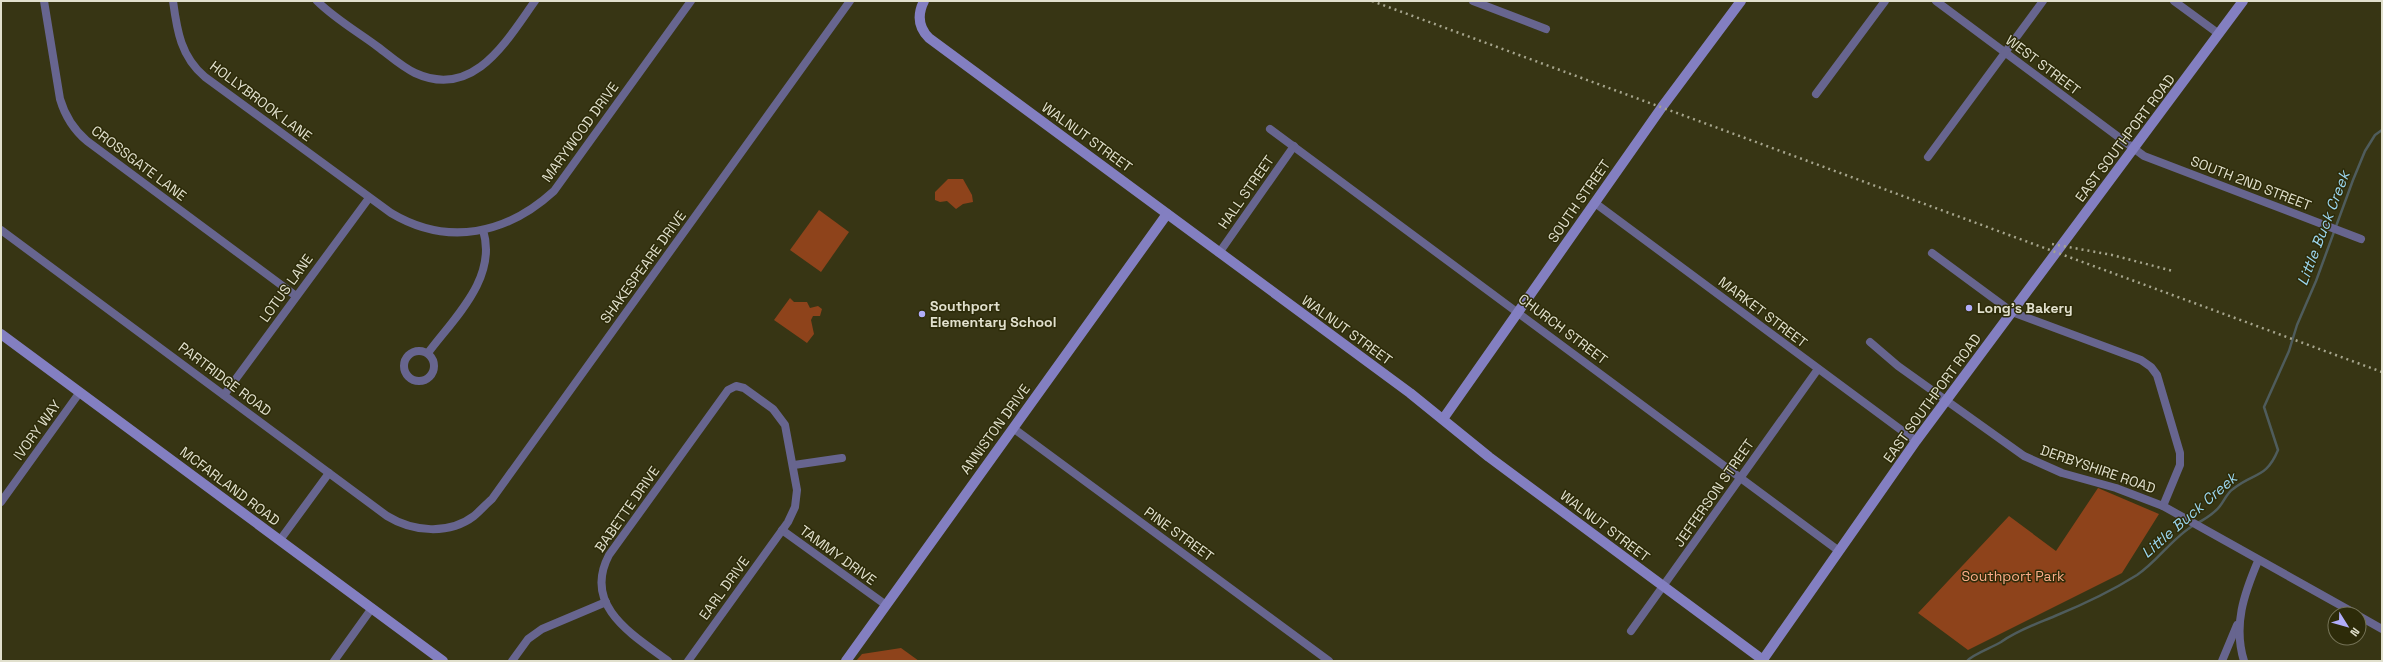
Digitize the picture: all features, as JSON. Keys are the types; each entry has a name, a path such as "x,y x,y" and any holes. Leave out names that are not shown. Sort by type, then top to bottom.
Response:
{"street":[{"name":"CROSSGATE LANE","path":"44,1 60,99 65,114 76,131 87,142 296,296"},
{"name":"HOLLYBROOK LANE","path":"172,1 181,44 189,59 199,72 369,198"},
{"path":"318,1 404,66 419,74 432,78 448,79 468,74 479,69 498,53 535,1"},
{"name":"MARYWOOD DRIVE","path":"369,198 398,217 420,226 451,232 482,230 498,226 523,215 560,185 691,1"},
{"name":"SHAKESPEARE DRIVE","path":"441,528 457,525 471,518 492,499 850,1"},
{"name":"WALNUT STREET","path":"924,1 919,20 922,30 929,38 1443,419 1489,457 1762,660"},
{"path":"1473,1 1546,29"},
{"name":"SOUTH STREET","path":"1443,419 1595,203 1741,1"},
{"path":"1816,94 1885,1"},
{"name":"WEST STREET","path":"1936,1 2133,149"},
{"path":"1928,158 2043,1"},
{"path":"2174,1 2218,34"},
{"name":"EAST SOUTHPORT ROAD","path":"1762,660 1916,441 2243,1"},
{"name":"CHURCH STREET","path":"1270,129 1839,551"},
{"name":"HALL STREET","path":"1219,253 1294,146"},
{"name":"SOUTH 2ND STREET","path":"2133,149 2144,156 2361,239"},
{"name":"LOTUS LANE","path":"224,394 369,198"},
{"name":"MARKET STREET","path":"1595,203 1916,441"},
{"name":"ANNISTON DRIVE","path":"846,661 1167,214"},
{"name":"PARTRIDGE ROAD","path":"1,230 394,521 421,529 441,528"},
{"path":"428,353 479,284 486,258 482,230"},
{"name":"DERBYSHIRE ROAD","path":"1932,253 2012,312 2148,364 2157,375 2180,451 2180,465 2163,506"},
{"name":"MCFARLAND ROAD","path":"1,334 443,661"},
{"name":"DERBYSHIRE ROAD","path":"1870,342 1946,401 2014,449 2039,464 2066,475 2123,490 2163,506 2216,535 2258,561 2341,606"},
{"name":"JEFFERSON STREET","path":"1631,631 1664,587 1818,369"},
{"name":"TAMMY DRIVE","path":"734,386 744,388 778,414 787,429 794,465 797,498 790,519 782,530 886,605"},
{"name":"BABETTE DRIVE","path":"668,661 620,625 606,602 602,588 602,575 609,555 728,390 734,386"},
{"name":"IVORY WAY","path":"1,502 80,392"},
{"name":"PINE STREET","path":"1013,428 1329,661"},
{"path":"794,465 842,458"},
{"path":"280,540 329,473"},
{"name":"EARL DRIVE","path":"688,661 782,530"},
{"path":"2244,661 2239,638 2240,616 2245,591 2258,561"},
{"path":"512,661 528,639 542,629 606,602"},
{"path":"334,661 372,608"},
{"path":"2222,661 2240,616"},
{"path":"2367,621 2382,629"}],"green space":[{"path":"948,179 963,179 972,195 973,202 963,204 956,209 947,201 940,202 935,200 935,192"},
{"path":"819,210 849,232 821,272 790,250"},
{"path":"790,298 794,302 807,302 810,308 818,306 822,309 820,316 813,316 811,320 814,334 807,343 774,320"},
{"name":"Southport Park","path":"2098,488 2159,514 2122,573 1968,650 1918,613 2009,516 2056,551"},
{"path":"901,648 919,661 856,661 862,654"}],"waterway":[{"name":"Little Buck Creek","path":"2198,523 2210,516 2220,506 2231,491 2240,484 2264,471 2269,466 2278,450 2264,407 2289,351 2297,325 2316,281 2365,151 2375,135 2382,130"},
{"name":"Little Buck Creek","path":"1967,661 1973,656 2014,634 2065,612 2128,581 2145,569 2179,536 2194,525"}],"railway":[{"path":"1372,1 2382,372"},
{"path":"2052,244 2112,255 2173,271"}],"place":[{"name":"Long's Bakery","path":"1969,308"},
{"name":"Southport Elementary School","path":"922,314"}]}
